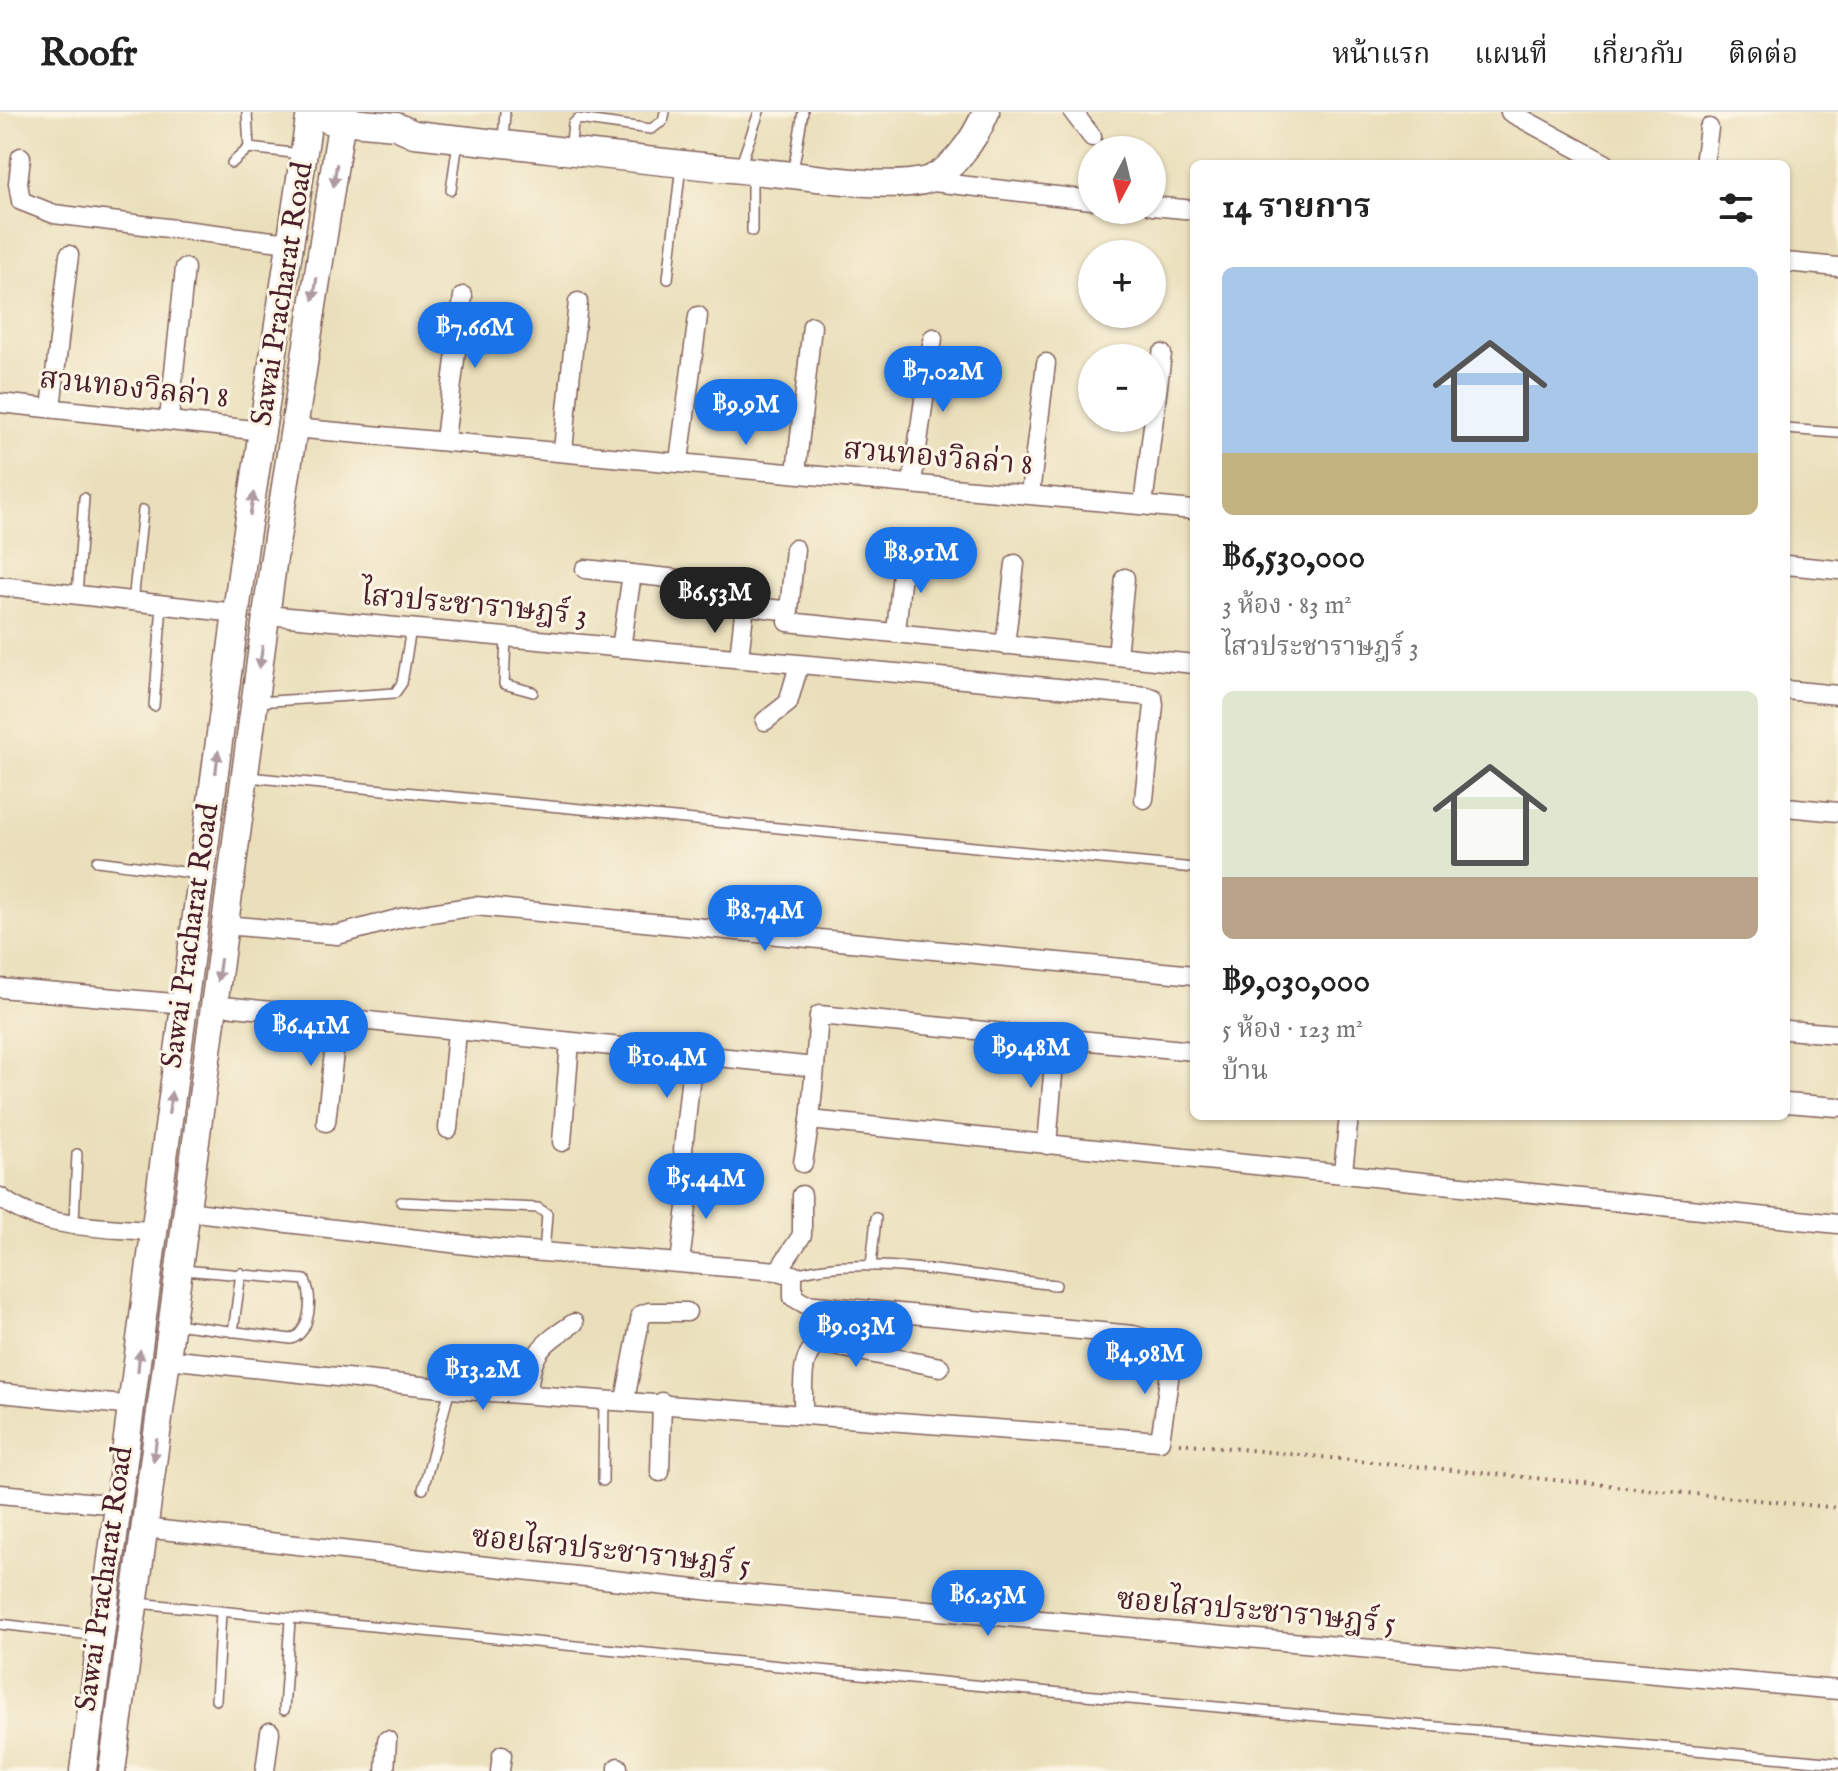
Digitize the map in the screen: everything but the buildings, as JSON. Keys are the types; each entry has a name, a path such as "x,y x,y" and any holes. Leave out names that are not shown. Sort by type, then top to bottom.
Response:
{"main road":[{"path":"308,130 342,124 396,140 414,134 861,182 924,181 953,162 976,137 986,112"},
{"name":"Sawai Pracharat Road","path":"112,1771 267,615 342,124"},
{"name":"Sawai Pracharat Road","path":"83,1771 134,1406 236,613 308,130"},
{"path":"296,208 329,213"},
{"path":"103,1625 134,1609"}],"street":[{"path":"1073,112 1091,136"},
{"path":"1510,112 1599,160"},
{"path":"1705,160 1709,128"},
{"path":"21,157 18,183 21,201 54,214 289,243"},
{"path":"924,181 1078,198"},
{"path":"1166,207 1190,210"},
{"path":"51,408 69,255"},
{"path":"1790,262 1838,267"},
{"path":"169,419 185,268"},
{"path":"445,439 463,296"},
{"path":"563,450 578,302"},
{"path":"679,461 698,316"},
{"path":"796,473 812,326"},
{"path":"912,483 933,338"},
{"path":"1030,494 1046,363"},
{"name":"สวนทองวิลล่า 8","path":"0,403 263,431"},
{"name":"สวนทองวิลล่า 8","path":"294,428 445,439 1190,510"},
{"path":"1143,505 1152,432"},
{"path":"795,549 788,622 1190,664"},
{"path":"896,632 904,553"},
{"path":"1005,645 1015,564"},
{"path":"1790,565 1838,570"},
{"path":"585,569 687,580"},
{"path":"621,648 632,574"},
{"path":"1117,655 1125,578"},
{"path":"0,586 236,613"},
{"path":"739,658 744,613 750,606 789,611"},
{"name":"ไสวประชาราษฎร์ 3","path":"267,615 1153,698 1144,799"},
{"path":"765,721 788,703 799,665"},
{"path":"1790,690 1838,695"},
{"path":"1790,807 1838,812"},
{"path":"225,925 337,935 449,908 476,906 1190,975"},
{"path":"0,988 185,1004"},
{"path":"214,1005 815,1067"},
{"path":"803,1163 819,1015 1190,1051"},
{"path":"326,1122 338,1018"},
{"path":"1790,1030 1838,1034"},
{"path":"448,1129 457,1032"},
{"path":"1047,1145 1056,1039"},
{"path":"562,1142 570,1042"},
{"path":"683,1150 693,1055"},
{"path":"1790,1103 1838,1107"},
{"path":"810,1120 1343,1171 1838,1224"},
{"path":"1343,1171 1349,1120"},
{"path":"680,1262 691,1176"},
{"path":"167,1359 450,1389 662,1402 1160,1441 1172,1359 1161,1343 1133,1335 805,1304 793,1297 785,1273 802,1235 802,1195"},
{"path":"0,1197 30,1216 156,1232"},
{"path":"187,1211 544,1253 785,1273"},
{"path":"625,1400 641,1315 649,1312 687,1312"},
{"path":"528,1393 535,1354 574,1323"},
{"path":"803,1413 805,1359 809,1349 819,1343 940,1367"},
{"path":"0,1393 134,1406"},
{"path":"660,1472 662,1402"},
{"path":"0,1494 119,1505"},
{"name":"ซอยไสวประชาราษฎร์ 5","path":"144,1528 712,1591 1838,1690"},
{"path":"265,1771 270,1732"},
{"path":"385,1771 387,1740"}],"lane":[{"path":"247,112 249,148"},
{"path":"502,144 505,112"},
{"path":"570,152 573,124 578,119 651,129 658,127 665,112"},
{"path":"752,231 745,171 759,112"},
{"path":"793,175 803,112"},
{"path":"232,163 249,148 308,130"},
{"path":"451,190 458,139"},
{"path":"668,279 681,165"},
{"path":"1790,429 1838,433"},
{"path":"77,595 84,498"},
{"path":"133,602 143,510"},
{"path":"154,706 162,605"},
{"path":"255,702 395,693 402,683 411,629"},
{"path":"506,638 504,684 533,692"},
{"path":"245,776 1190,868"},
{"path":"97,861 203,874"},
{"path":"74,1222 77,1154"},
{"path":"401,1202 538,1208 547,1214 544,1253"},
{"path":"871,1266 876,1218"},
{"path":"785,1273 814,1268 871,1266 1056,1285"},
{"path":"172,1324 291,1339 302,1336 306,1329 308,1288 305,1280 179,1270"},
{"path":"233,1332 241,1273"},
{"path":"423,1489 450,1389"},
{"path":"603,1481 604,1398"},
{"path":"134,1609 221,1613 1838,1763"},
{"path":"216,1700 221,1613"},
{"path":"284,1710 290,1620"},
{"path":"0,1624 103,1625"}],"path":[{"path":"1160,1441 1838,1508"}]}
